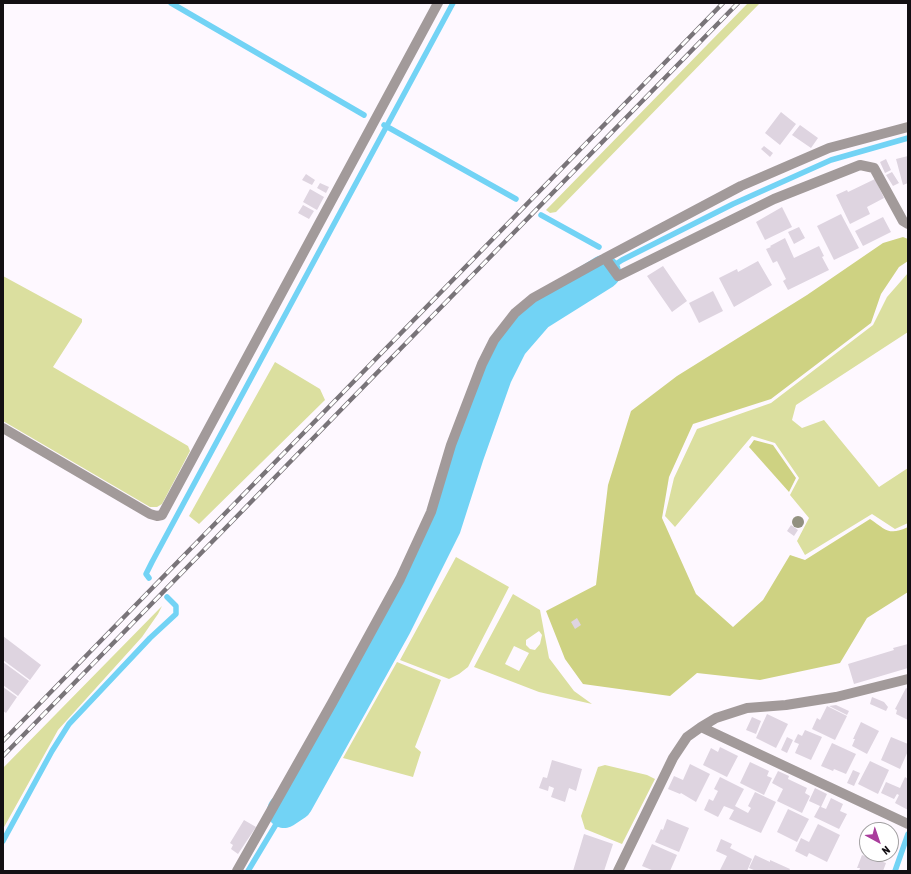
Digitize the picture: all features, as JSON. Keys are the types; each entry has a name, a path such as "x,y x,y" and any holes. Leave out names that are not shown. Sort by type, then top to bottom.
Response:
{"street":[{"path":"3,428 150,514 157,516 162,515 438,3"},
{"path":"237,871 400,579 431,512 451,445 482,364 494,340 515,313 533,298 607,261 741,186 829,148 908,127"},
{"path":"607,261 618,276 774,199 860,165 874,168 903,221 908,224"},
{"path":"618,871 673,758 687,737 701,727 716,718 747,708 786,705 836,697 908,679"},
{"path":"701,727 906,823"}],"green space":[{"path":"748,3 760,3 556,212 550,213 546,210"},
{"path":"903,237 908,239 908,261 899,267 881,294 871,323 771,399 693,424 669,477 662,518 696,594 733,627 763,600 790,555 805,560 870,519 884,529 892,531 902,530 908,527 908,592 867,618 840,663 760,680 697,673 670,696 583,684 565,659 546,611 596,585 608,485 631,411 677,376 807,295 883,243"},
{"path":"908,273 908,332 796,405 792,420 802,428 824,420 879,487 908,468 908,523 895,529 872,514 805,555 797,541 809,518 790,495 799,478 775,443 752,436 675,527 665,516 674,478 697,429 771,403 873,325 887,297"},
{"path":"3,276 82,319 82,322 53,367 188,446 190,451 162,504 157,507 150,507 3,421"},
{"path":"275,362 320,389 325,400 199,524 189,516"},
{"path":"754,440 773,445 796,478 789,492 749,447"},
{"path":"456,557 509,587 468,667 449,679 400,660"},
{"path":"513,594 540,610 549,658 574,691 592,704 539,692 474,667","holes":["539,631 542,635 540,644 535,650 530,649 526,645 526,640","514,646 529,653 519,671 505,664"]},
{"path":"162,606 142,637 58,730 3,829 3,768"},
{"path":"397,662 441,680 415,747 421,752 413,777 343,758"},
{"path":"605,765 647,775 655,779 622,844 585,829 581,816 598,767"}],"building":[{"path":"781,112 796,124 780,145 765,133"},
{"path":"800,125 818,138 811,148 792,135"},
{"path":"764,146 773,153 770,157 761,149"},
{"path":"908,156 908,183 903,185 896,159"},
{"path":"886,159 891,170 885,173 880,162"},
{"path":"892,172 899,183 893,186 886,175"},
{"path":"306,174 315,180 312,185 302,180"},
{"path":"875,179 884,198 867,207 870,214 850,224 836,195 847,190 848,192"},
{"path":"320,183 329,187 326,193 317,188"},
{"path":"310,189 324,197 317,210 303,202"},
{"path":"303,205 314,211 309,219 298,213"},
{"path":"782,207 792,227 765,240 756,222"},
{"path":"841,214 859,248 834,260 817,226"},
{"path":"883,217 891,232 863,246 855,231"},
{"path":"799,227 805,238 794,244 788,232"},
{"path":"785,238 794,258 819,246 824,256 822,257 829,270 788,290 783,281 786,279 777,261 773,263 766,249"},
{"path":"758,261 772,285 734,307 719,278 737,269 738,272"},
{"path":"663,266 687,301 672,312 647,276"},
{"path":"713,291 723,311 699,323 689,303"},
{"path":"791,525 798,530 794,536 787,531"},
{"path":"577,618 581,625 575,629 571,622"},
{"path":"3,636 41,665 30,680 3,660"},
{"path":"908,644 908,668 854,684 848,664 894,650 893,648"},
{"path":"3,662 29,681 18,696 3,685"},
{"path":"3,687 17,697 6,713 3,711"},
{"path":"906,688 908,689 908,720 896,714 897,710 895,709"},
{"path":"872,697 884,702 888,707 886,711 870,704"},
{"path":"836,705 849,711 847,715 829,706"},
{"path":"827,706 847,716 835,740 812,729 817,718 820,720"},
{"path":"767,714 788,724 776,748 756,738"},
{"path":"752,717 761,721 756,734 746,730"},
{"path":"861,722 879,731 867,754 852,746 855,739 853,739"},
{"path":"805,730 822,737 811,760 795,753 799,744 794,742 798,734 802,736"},
{"path":"787,737 793,740 787,753 781,750"},
{"path":"891,737 908,744 908,751 900,769 881,760"},
{"path":"832,743 856,754 846,774 821,766"},
{"path":"720,747 738,756 727,777 703,765 711,748 718,752"},
{"path":"552,760 582,769 576,791 569,788 565,802 551,797 554,788 549,786 548,791 539,788 543,777 547,778"},
{"path":"870,761 889,770 878,794 858,784"},
{"path":"750,762 769,771 767,776 772,778 764,795 740,783"},
{"path":"690,764 710,774 696,802 681,793 680,794 668,789 674,776 683,780"},
{"path":"853,770 860,773 854,786 847,783"},
{"path":"778,771 789,776 788,779 807,788 805,793 810,796 802,813 777,801 783,789 772,783"},
{"path":"720,777 744,789 735,806 748,813 751,808 748,806 755,792 776,802 761,833 729,819 734,810 724,806 718,817 704,810 709,799 713,801 718,791 714,789"},
{"path":"905,777 908,779 908,810 895,803 899,795 897,794 894,799 881,793 886,782 900,788"},
{"path":"815,788 827,794 821,807 826,809 831,798 843,804 840,811 847,814 839,829 814,817 820,806 809,801"},
{"path":"788,809 809,819 797,842 777,832"},
{"path":"667,819 689,828 679,852 655,842 661,829 663,830"},
{"path":"244,820 256,827 238,854 231,849 233,845 230,843"},
{"path":"818,824 840,835 827,862 809,853 807,857 795,851 801,838 809,842"},
{"path":"584,834 613,844 604,871 573,871"},
{"path":"721,839 732,844 730,848 752,859 747,871 720,870 727,856 716,851"},
{"path":"652,844 677,855 670,871 654,871 642,866"},
{"path":"755,855 790,869 789,871 756,871 749,868"},
{"path":"859,862 886,863 883,871 859,871 860,868 857,868"}],"waterway":[{"path":"171,3 364,115"},
{"path":"149,578 146,574 152,562 453,3"},
{"path":"384,125 516,199"},
{"path":"604,272 622,260 733,204 831,160 908,138"},
{"path":"541,215 599,247"},
{"path":"284,811 296,803 395,625 444,527 467,455 495,376 511,344 537,314 604,272"},
{"path":"3,841 52,751 69,724 150,638 176,614 176,606 167,597"},
{"path":"248,871 284,811"},
{"path":"895,871 908,834"}],"railway":[{"path":"3,741 723,3"},
{"path":"3,756 738,3"}]}
